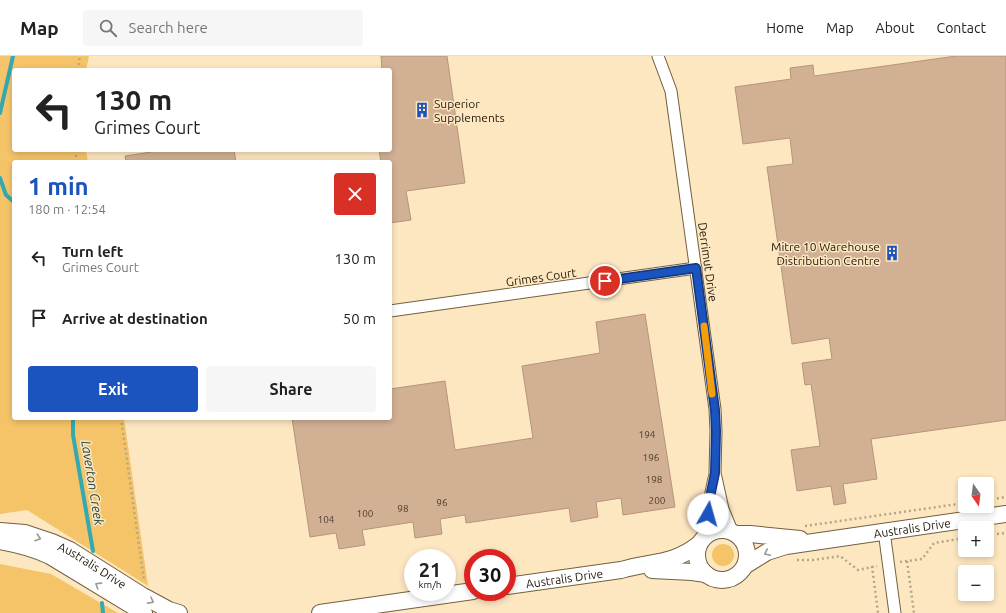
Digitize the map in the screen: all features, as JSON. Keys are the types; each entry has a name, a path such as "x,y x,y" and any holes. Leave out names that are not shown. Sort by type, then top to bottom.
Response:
{"street":[{"name":"Derrimut Drive","path":"658,56 672,91 715,410 715,473 702,540"},
{"name":"Grimes Court","path":"392,311 696,268"},
{"name":"Derrimut Drive","path":"715,473 723,509 735,533"},
{"name":"Australis Drive","path":"746,565 774,549 884,531 1006,514"},
{"path":"721,529 735,533 744,541 748,555 746,565 739,574 728,579 717,579 706,574 700,567 697,558 702,540 710,532 721,529"},
{"name":"Australis Drive","path":"0,531 25,533 70,550 143,596 169,610 179,613"},
{"path":"884,531 895,613"},
{"name":"Australis Drive","path":"735,533 818,541"},
{"name":"Australis Drive","path":"516,585 621,570 670,560 689,551 702,540"},
{"name":"Australis Drive","path":"0,542 12,543 39,550 144,613"},
{"name":"Australis Drive","path":"621,570 661,570 706,574"},
{"path":"320,613 464,592"}],"path":[{"path":"78,68 80,56"},
{"path":"121,420 145,586 149,588 143,596"},
{"path":"994,499 1006,497"},
{"path":"994,534 1006,532"},
{"path":"914,613 907,561 922,559 934,543 958,539"},
{"path":"872,566 878,613"}],"shaded area":[{"path":"0,56 89,56 86,68 12,68 12,152 86,152 88,160 12,160 12,420 124,420 148,586 27,510 0,514"},
{"path":"723,544 731,547 734,555 731,563 723,566 715,563 712,555 715,547"},
{"path":"0,564 51,574 118,613 0,613"}],"building":[{"name":"Superior Supplements","path":"381,56 447,56 465,183 406,191 411,220 392,223 392,160 381,160 379,152 392,152 392,68 382,68"},
{"name":"Mitre 10 Warehouse Distribution Centre","path":"956,56 1006,56 1006,420 871,439 877,479 843,484 846,503 834,505 831,486 797,491 791,450 820,446 811,384 805,385 802,363 832,359 829,338 792,344 767,167 793,164 790,138 743,144 735,87 791,79 790,68 813,65 814,76"},
{"path":"151,152 234,152 236,160 126,160 125,156"},
{"path":"645,314 675,507 623,515 621,498 596,502 598,517 571,522 569,508 466,523 465,515 440,519 442,534 415,538 413,522 362,530 365,545 339,549 336,533 310,537 292,420 392,420 392,389 445,381 455,450 533,438 522,366 600,353 596,322"}],"waterway":[{"name":"Laverton Creek","path":"0,113 13,56"},
{"name":"Laverton Creek","path":"0,178 6,195 12,200"},
{"name":"Laverton Creek","path":"73,420 73,435 93,551"},
{"name":"Laverton Creek","path":"102,603 103,613"}],"slow traffic":[{"path":"704,326 712,394"}],"place":[{"name":"Superior Supplements","path":"422,110"},
{"name":"Mitre 10 Warehouse Distribution Centre","path":"892,253"}],"route":[{"path":"605,281 696,268 715,410 715,473 708,514"}]}
